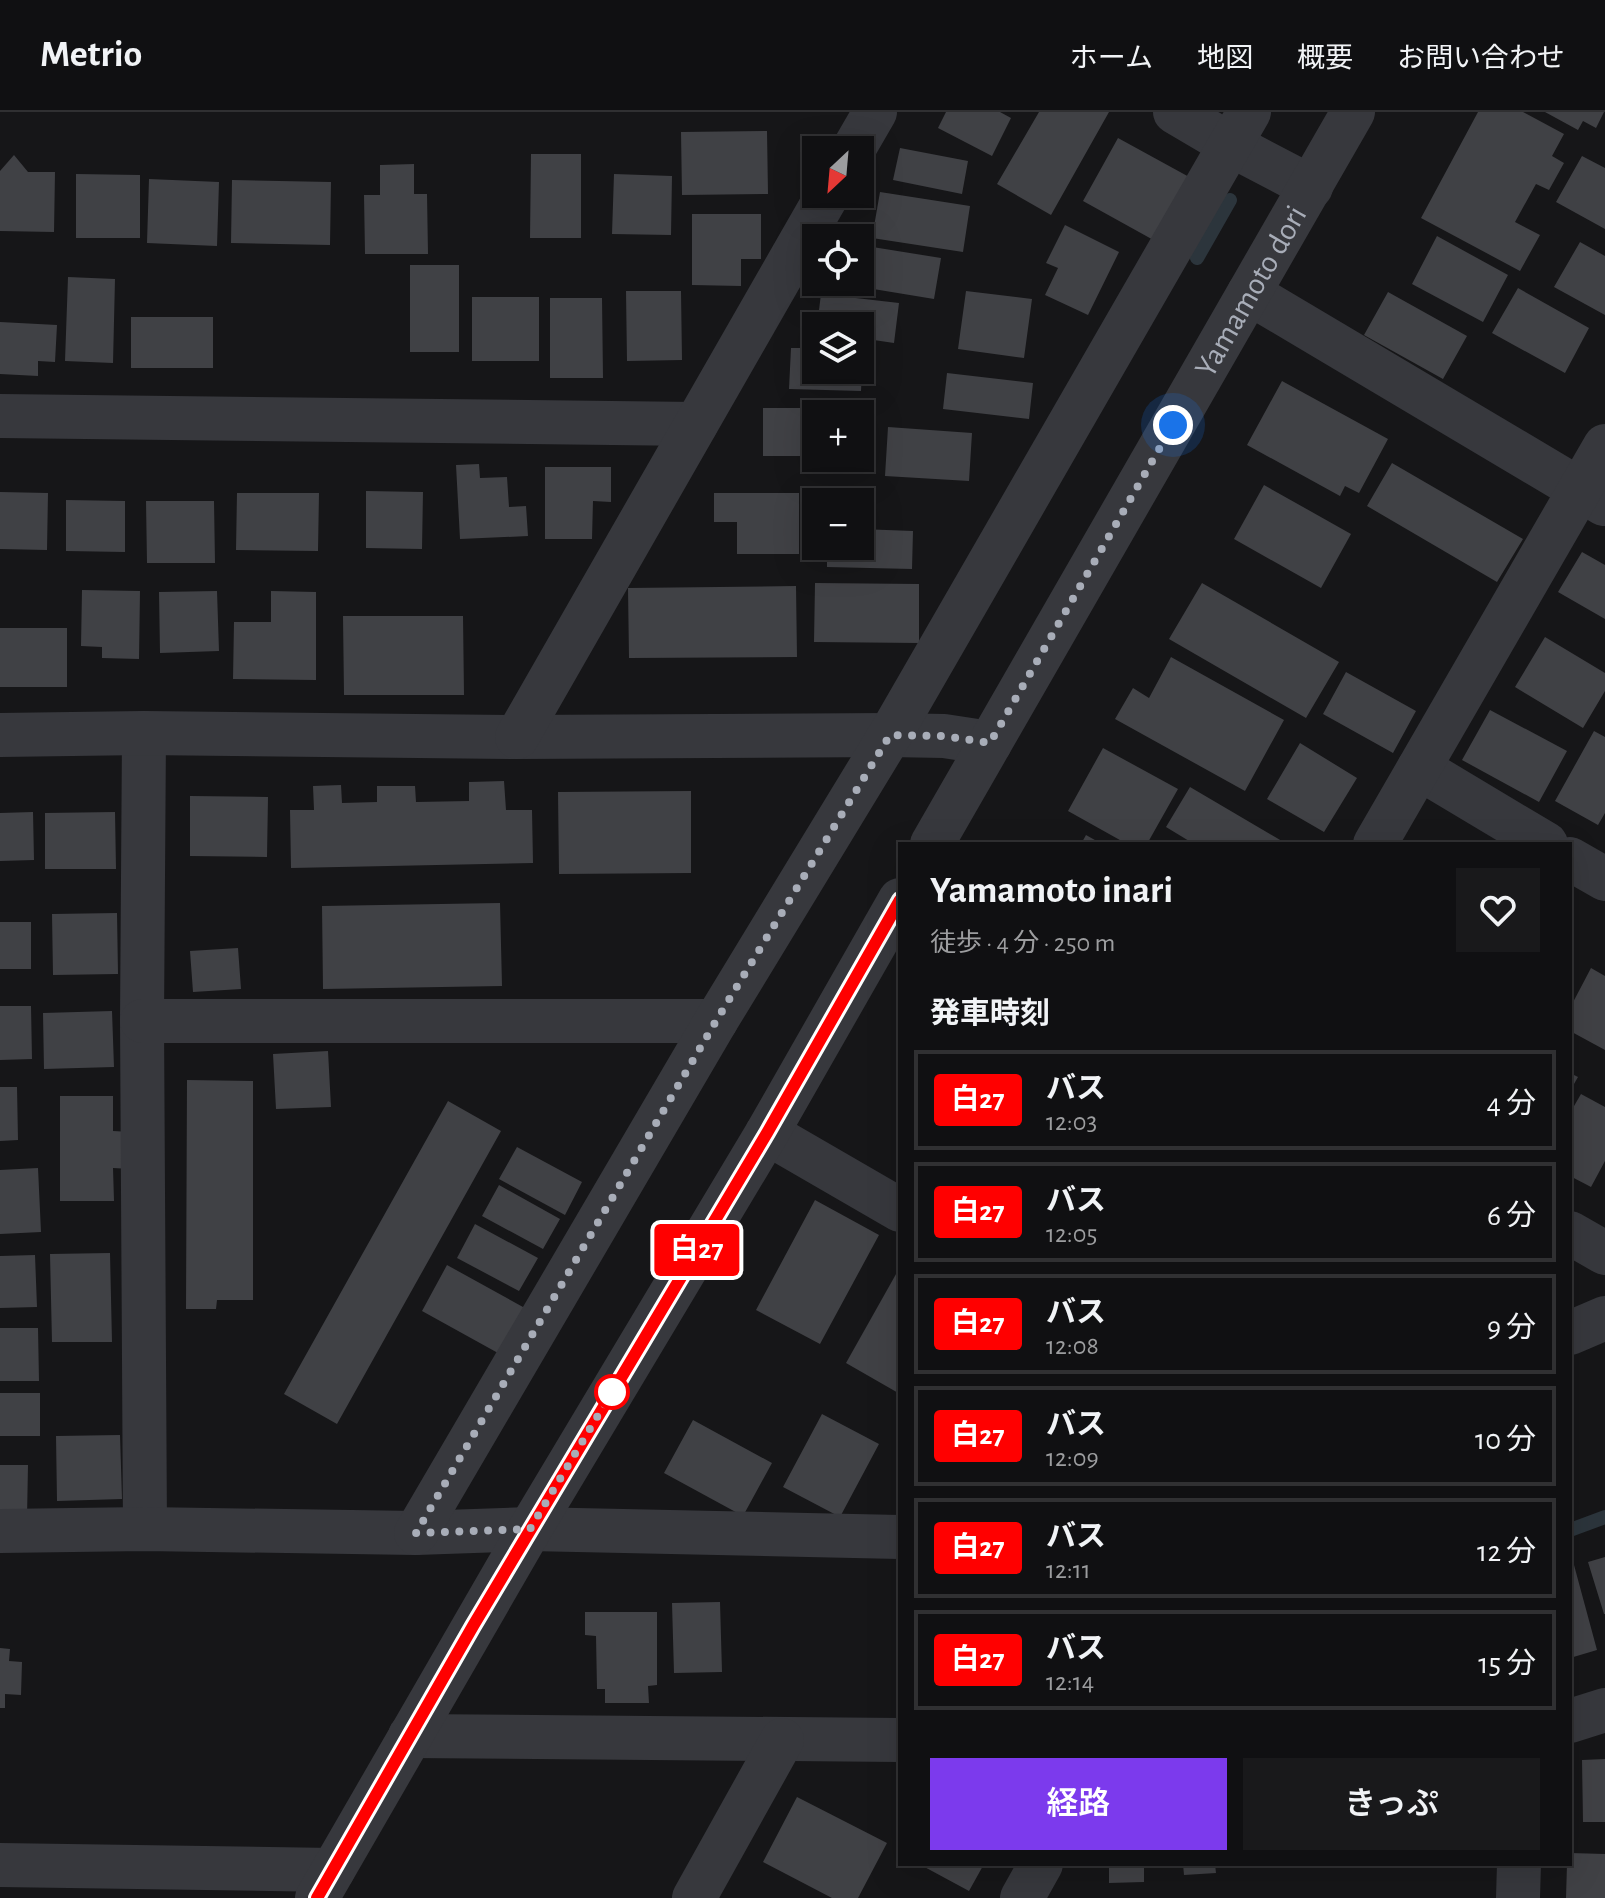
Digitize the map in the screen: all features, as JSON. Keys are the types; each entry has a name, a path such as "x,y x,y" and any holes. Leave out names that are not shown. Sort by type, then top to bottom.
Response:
{"street":[{"path":"861,136 875,112"},
{"path":"1175,112 1240,128 1311,187"},
{"name":"Yamamoto dori","path":"933,842 1353,112"},
{"path":"428,1532 716,1021 896,735 1240,128"},
{"path":"517,737 820,208"},
{"path":"1249,293 1592,497"},
{"path":"0,416 696,424"},
{"path":"1376,842 1419,768 1592,497 1605,446"},
{"path":"144,733 145,1529"},
{"path":"0,735 896,735 944,736 990,743"},
{"path":"1419,768 1543,842"},
{"path":"1572,860 1605,879"},
{"path":"0,1865 180,1883 237,1869 314,1879 410,1736 512,1530 767,1133 898,904"},
{"path":"142,1021 716,1021"},
{"path":"767,1133 898,1209"},
{"path":"1572,1234 1605,1253"},
{"path":"1572,1332 1605,1318"},
{"path":"0,1531 512,1530 898,1537"},
{"path":"1572,1720 1605,1710"},
{"path":"410,1736 898,1740"},
{"path":"694,1898 782,1740"},
{"path":"1022,1898 1040,1866"},
{"path":"1518,1898 1519,1866"}],"building":[{"path":"946,112 1000,112 1011,118 992,156 938,128"},
{"path":"1039,112 1109,112 1051,215 997,184"},
{"path":"1478,112 1523,112 1564,134 1552,156 1564,163 1549,190 1536,184 1515,222 1540,235 1520,271 1421,218"},
{"path":"1545,112 1604,112 1596,128 1583,121 1578,130"},
{"path":"767,131 768,194 682,195 681,132"},
{"path":"1118,138 1191,178 1157,242 1083,201"},
{"path":"900,148 968,161 962,194 893,180"},
{"path":"531,154 581,154 581,238 530,238"},
{"path":"14,155 28,172 55,172 54,232 0,231 0,171"},
{"path":"1582,156 1605,168 1605,229 1556,202"},
{"path":"414,164 414,194 427,194 428,254 365,254 364,195 380,195 380,165"},
{"path":"76,174 140,175 140,238 76,238"},
{"path":"614,174 672,176 671,235 612,234"},
{"path":"149,179 219,182 217,246 147,243"},
{"path":"232,180 331,182 330,245 231,243"},
{"path":"880,192 970,206 963,252 874,238"},
{"path":"692,214 761,214 761,259 741,259 741,286 692,285"},
{"path":"1065,225 1119,252 1088,315 1045,295 1058,268 1046,263"},
{"path":"1437,236 1508,275 1483,322 1412,284"},
{"path":"1580,242 1605,256 1605,315 1554,287"},
{"path":"874,247 941,258 934,299 874,289"},
{"path":"410,265 459,265 459,352 410,352"},
{"path":"68,277 115,279 113,363 65,361"},
{"path":"1518,288 1589,328 1565,373 1492,333"},
{"path":"626,291 681,291 682,360 627,361"},
{"path":"966,291 1032,299 1024,358 958,349"},
{"path":"1388,292 1467,336 1443,379 1364,335"},
{"path":"821,296 899,303 894,343 874,340 874,312 819,312"},
{"path":"472,297 539,297 539,361 472,361"},
{"path":"550,298 602,298 603,378 550,378"},
{"path":"131,317 213,317 213,368 131,368"},
{"path":"0,322 57,325 55,362 38,361 38,376 0,374"},
{"path":"791,348 802,348 802,384 861,384 861,391 789,389"},
{"path":"947,373 1033,383 1029,419 943,409"},
{"path":"1282,381 1388,439 1359,493 1345,486 1340,496 1247,445"},
{"path":"763,408 802,408 802,456 763,456"},
{"path":"888,427 972,433 969,481 885,476"},
{"path":"1392,463 1523,539 1497,582 1367,506"},
{"path":"479,464 480,478 507,477 509,507 526,506 528,536 460,539 456,465"},
{"path":"545,467 611,467 611,502 593,501 592,539 545,539"},
{"path":"1264,485 1351,534 1321,588 1234,539"},
{"path":"366,491 423,492 422,549 366,548"},
{"path":"0,492 48,493 47,550 0,549"},
{"path":"237,493 319,493 318,551 236,550"},
{"path":"714,493 799,493 799,554 737,554 737,522 714,522"},
{"path":"66,500 125,501 125,552 66,551"},
{"path":"146,501 214,501 215,563 147,563"},
{"path":"874,530 913,531 912,569 827,567 827,560 874,560"},
{"path":"1582,552 1605,565 1605,619 1558,592"},
{"path":"815,583 919,584 919,643 814,642"},
{"path":"1202,583 1339,662 1306,718 1169,639"},
{"path":"796,586 797,657 629,658 628,588"},
{"path":"82,590 140,591 139,659 102,658 102,647 81,646"},
{"path":"217,591 219,651 160,653 159,592"},
{"path":"271,591 316,592 316,680 233,679 234,622 271,622"},
{"path":"343,616 463,616 464,695 344,695"},
{"path":"0,628 67,628 67,687 0,687"},
{"path":"1545,637 1605,673 1605,691 1583,728 1515,687"},
{"path":"1171,657 1284,720 1245,791 1115,719 1133,688 1149,698"},
{"path":"1346,672 1416,711 1393,753 1323,714"},
{"path":"1490,710 1567,751 1539,802 1462,760"},
{"path":"1594,731 1605,737 1605,813 1598,825 1555,801"},
{"path":"1300,743 1357,778 1324,832 1267,799"},
{"path":"1103,748 1178,789 1148,842 1123,842 1068,811"},
{"path":"504,781 506,810 532,810 533,863 291,868 290,810 314,810 313,786 341,785 342,803 377,802 377,786 415,786 416,802 469,801 469,782"},
{"path":"1190,787 1284,842 1191,842 1166,827"},
{"path":"691,791 691,873 559,874 558,792"},
{"path":"190,796 268,797 267,857 190,856"},
{"path":"33,812 34,860 0,861 0,813"},
{"path":"115,812 116,869 45,869 45,813"},
{"path":"1086,835 1098,842 1082,842"},
{"path":"500,903 502,986 323,989 322,906"},
{"path":"117,913 118,974 53,975 52,914"},
{"path":"0,922 31,922 31,969 0,969"},
{"path":"238,948 241,989 193,992 190,951"},
{"path":"1591,968 1605,976 1605,1050 1572,1032 1572,1004"},
{"path":"0,1006 31,1006 32,1059 0,1060"},
{"path":"112,1011 114,1067 44,1069 43,1013"},
{"path":"328,1051 331,1107 276,1109 273,1054"},
{"path":"1572,1074 1578,1077 1572,1088"},
{"path":"187,1080 253,1081 253,1300 217,1300 216,1309 186,1309"},
{"path":"0,1087 17,1087 18,1140 0,1141"},
{"path":"1581,1094 1605,1107 1605,1161 1591,1187 1572,1177 1572,1110"},
{"path":"60,1096 113,1096 113,1131 131,1132 131,1169 113,1168 114,1201 60,1201"},
{"path":"448,1101 501,1131 337,1424 284,1394"},
{"path":"517,1147 582,1182 565,1215 499,1179"},
{"path":"38,1168 41,1232 0,1234 0,1170"},
{"path":"499,1185 560,1219 543,1249 482,1216"},
{"path":"815,1200 879,1235 820,1344 756,1310"},
{"path":"475,1224 538,1258 519,1291 457,1258"},
{"path":"110,1253 112,1342 52,1342 50,1254"},
{"path":"35,1255 37,1307 0,1308 0,1256"},
{"path":"447,1265 532,1312 507,1358 422,1311"},
{"path":"898,1271 898,1393 846,1363"},
{"path":"0,1328 38,1328 39,1381 0,1381"},
{"path":"0,1393 40,1393 40,1436 0,1436"},
{"path":"822,1414 879,1444 840,1517 783,1487"},
{"path":"693,1420 772,1463 743,1516 664,1473"},
{"path":"120,1435 122,1499 57,1501 56,1436"},
{"path":"0,1465 28,1465 27,1518 0,1518"},
{"path":"1605,1557 1605,1614 1604,1614 1588,1562"},
{"path":"1572,1566 1597,1650 1572,1657"},
{"path":"720,1602 722,1672 674,1673 672,1603"},
{"path":"585,1612 657,1612 657,1685 648,1686 649,1703 605,1703 605,1689 597,1689 596,1636 585,1635"},
{"path":"0,1648 10,1649 9,1661 22,1662 21,1695 5,1694 5,1708 0,1708"},
{"path":"1605,1759 1605,1822 1583,1822 1582,1760"},
{"path":"797,1797 887,1843 858,1898 832,1898 763,1862"},
{"path":"1572,1853 1605,1854 1605,1898 1566,1898 1567,1866 1572,1866"},
{"path":"923,1866 983,1866 969,1891"},
{"path":"1109,1866 1144,1866 1144,1882 1109,1883"},
{"path":"1183,1866 1215,1866 1216,1873 1184,1875"}],"waterway":[{"path":"1197,258 1230,200"},
{"path":"1572,1529 1605,1517"}],"bus line":[{"name":"白27","path":"317,1898 530,1529 767,1133 898,904"}],"route":[{"path":"612,1392 530,1529 416,1533 716,1021 890,735 944,736 990,743 1173,425"}]}
